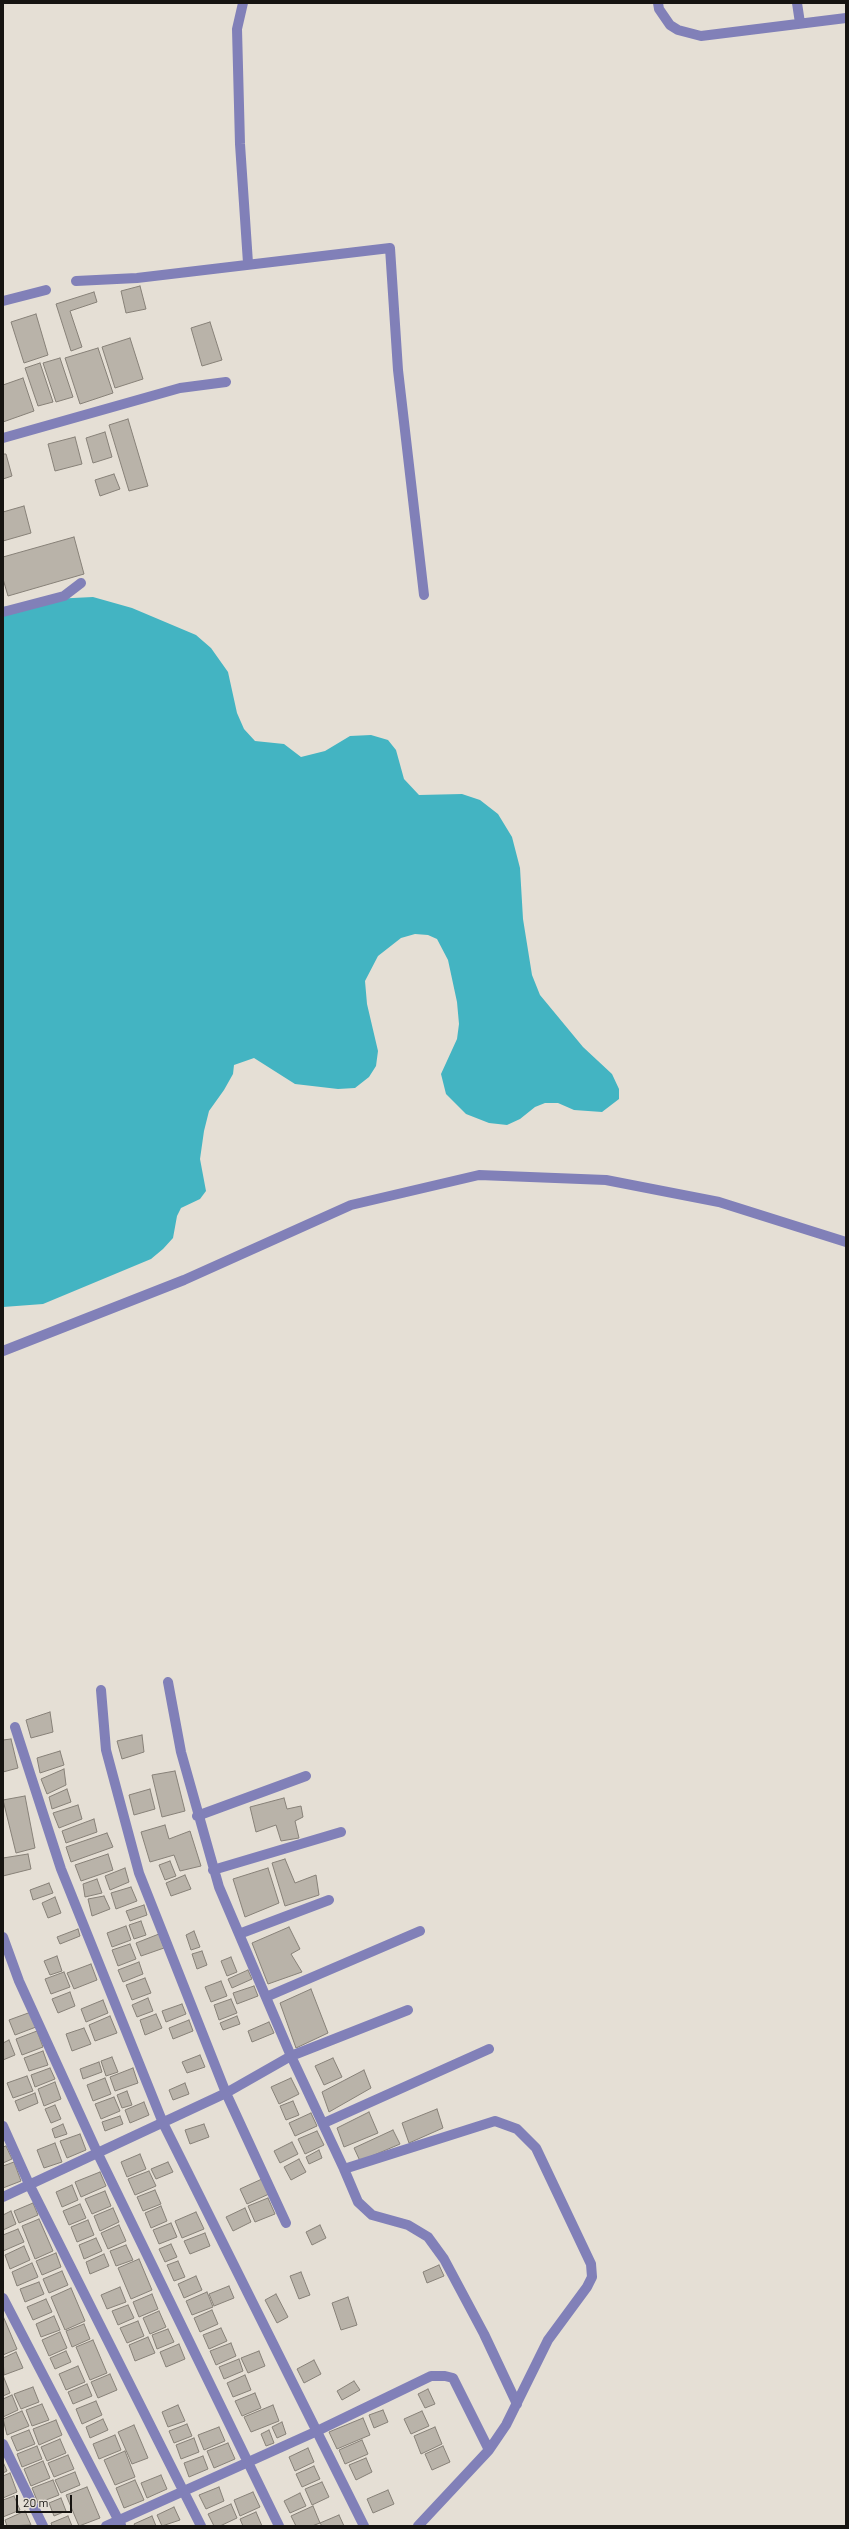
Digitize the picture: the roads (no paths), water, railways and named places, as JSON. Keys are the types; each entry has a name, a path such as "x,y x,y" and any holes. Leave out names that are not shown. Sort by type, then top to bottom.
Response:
{"street":[{"path":"242,3 237,29 240,144 248,263"},
{"path":"658,3 659,9 670,25 678,30 701,36 846,18"},
{"path":"797,3 800,23"},
{"path":"76,281 137,278 248,263 390,248 398,370 424,595"},
{"path":"3,301 46,290"},
{"path":"3,438 180,388 226,382"},
{"path":"3,612 64,596 81,583"},
{"path":"3,1352 184,1280 351,1205 479,1175 606,1180 719,1202 846,1242"},
{"path":"168,1682 181,1752 197,1816 213,1870 291,2056 324,2123 358,2202 372,2215 408,2225 428,2237 444,2259 484,2334 517,2404"},
{"path":"101,1690 106,1750 139,1873 226,2093 286,2223"},
{"path":"15,1727 64,1876 163,2123 315,2432 364,2526"},
{"path":"197,1816 306,1776"},
{"path":"213,1870 341,1832"},
{"path":"239,1934 329,1900"},
{"path":"266,1997 420,1931"},
{"path":"3,1937 19,1981 97,2152 246,2463 279,2526"},
{"path":"3,2197 226,2093 291,2056 408,2010"},
{"path":"324,2123 489,2048"},
{"path":"344,2169 495,2121 517,2129 536,2148 591,2264 592,2277 588,2287 548,2340 517,2404 489,2450 418,2526"},
{"path":"3,2126 29,2184 182,2491 201,2526"},
{"path":"3,2298 120,2523"},
{"path":"106,2526 120,2523 182,2491 315,2432 431,2376 445,2376 453,2378 489,2450"},
{"path":"3,2444 43,2526"}],"water":[{"path":"93,597 132,608 196,635 211,648 228,672 237,713 244,729 255,741 284,744 301,757 325,751 350,736 371,735 388,740 396,750 404,779 419,795 462,794 480,800 498,814 512,837 520,868 523,919 532,975 540,995 583,1047 612,1074 619,1089 619,1099 602,1112 574,1110 558,1103 545,1103 535,1107 520,1119 507,1125 489,1123 466,1114 446,1094 441,1074 457,1039 459,1024 457,1002 448,960 437,939 428,935 415,934 401,938 378,956 365,981 367,1004 378,1051 376,1066 369,1077 355,1088 338,1089 295,1084 254,1058 234,1065 233,1074 209,1111 204,1131 200,1159 206,1191 200,1199 181,1208 177,1216 173,1238 163,1249 151,1259 43,1304 3,1307 3,607 53,599"}]}
